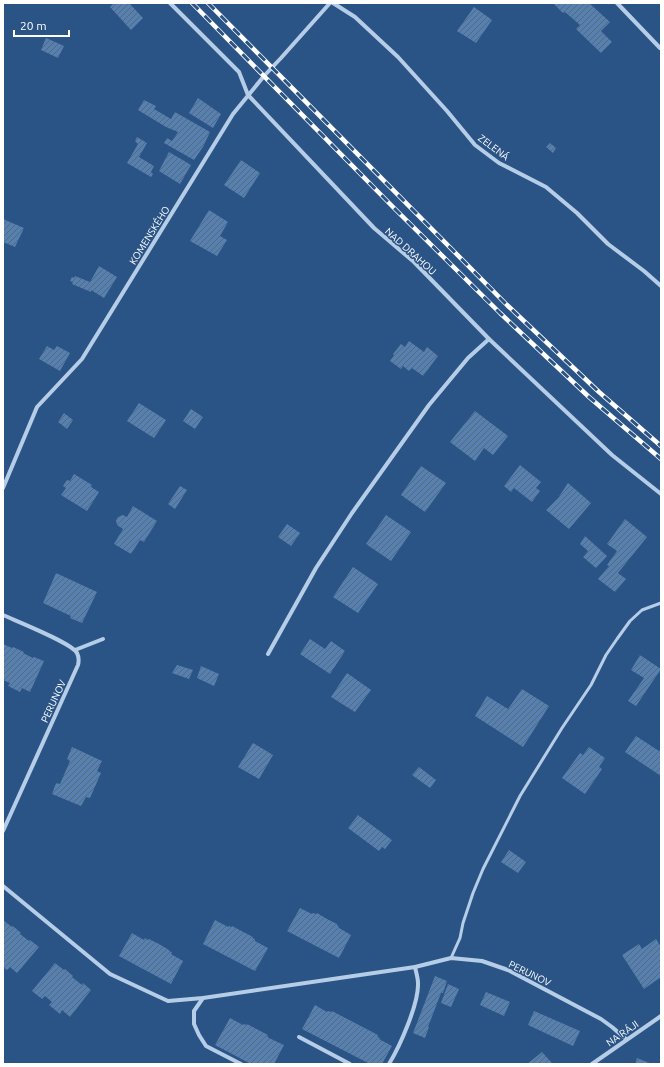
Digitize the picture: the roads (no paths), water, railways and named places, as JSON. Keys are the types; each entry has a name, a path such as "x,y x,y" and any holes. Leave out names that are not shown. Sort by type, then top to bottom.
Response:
{"street":[{"name":"NAD DRAHOU","path":"170,3 239,72 248,96 374,228 414,262 489,339 612,455 661,494"},
{"name":"KOMENSKÉHO","path":"3,488 38,407 82,360 233,114 264,76 332,3"},
{"name":"ZELENÁ","path":"332,3 355,17 398,57 447,110 475,144 499,163 546,187 577,213 608,244 661,286"},
{"path":"617,3 660,48"},
{"path":"268,654 316,568 352,513 429,405 468,358 489,339"},
{"path":"3,615 62,641 74,650 103,639"},
{"name":"PERUNOV","path":"3,831 78,665 79,658 77,652 74,650"},
{"name":"PERUNOV","path":"3,886 110,974 168,1001 203,998 415,967 451,958 482,961 508,970 601,1019 626,1039"},
{"path":"389,1064 395,1054 414,1009 418,982 415,967"},
{"path":"203,998 194,1011 194,1024 199,1035 206,1046 241,1064"},
{"name":"NA RÁJI","path":"592,1064 661,1016"},
{"path":"299,1037 350,1064"}],"lane":[{"path":"451,958 460,938 463,923 480,875 520,796 562,728 591,685 606,655 617,638 630,621 642,610 661,603"}],"railway":[{"path":"192,3 500,313 589,397 661,459"},
{"path":"208,3 507,305 599,392 661,446"}]}
